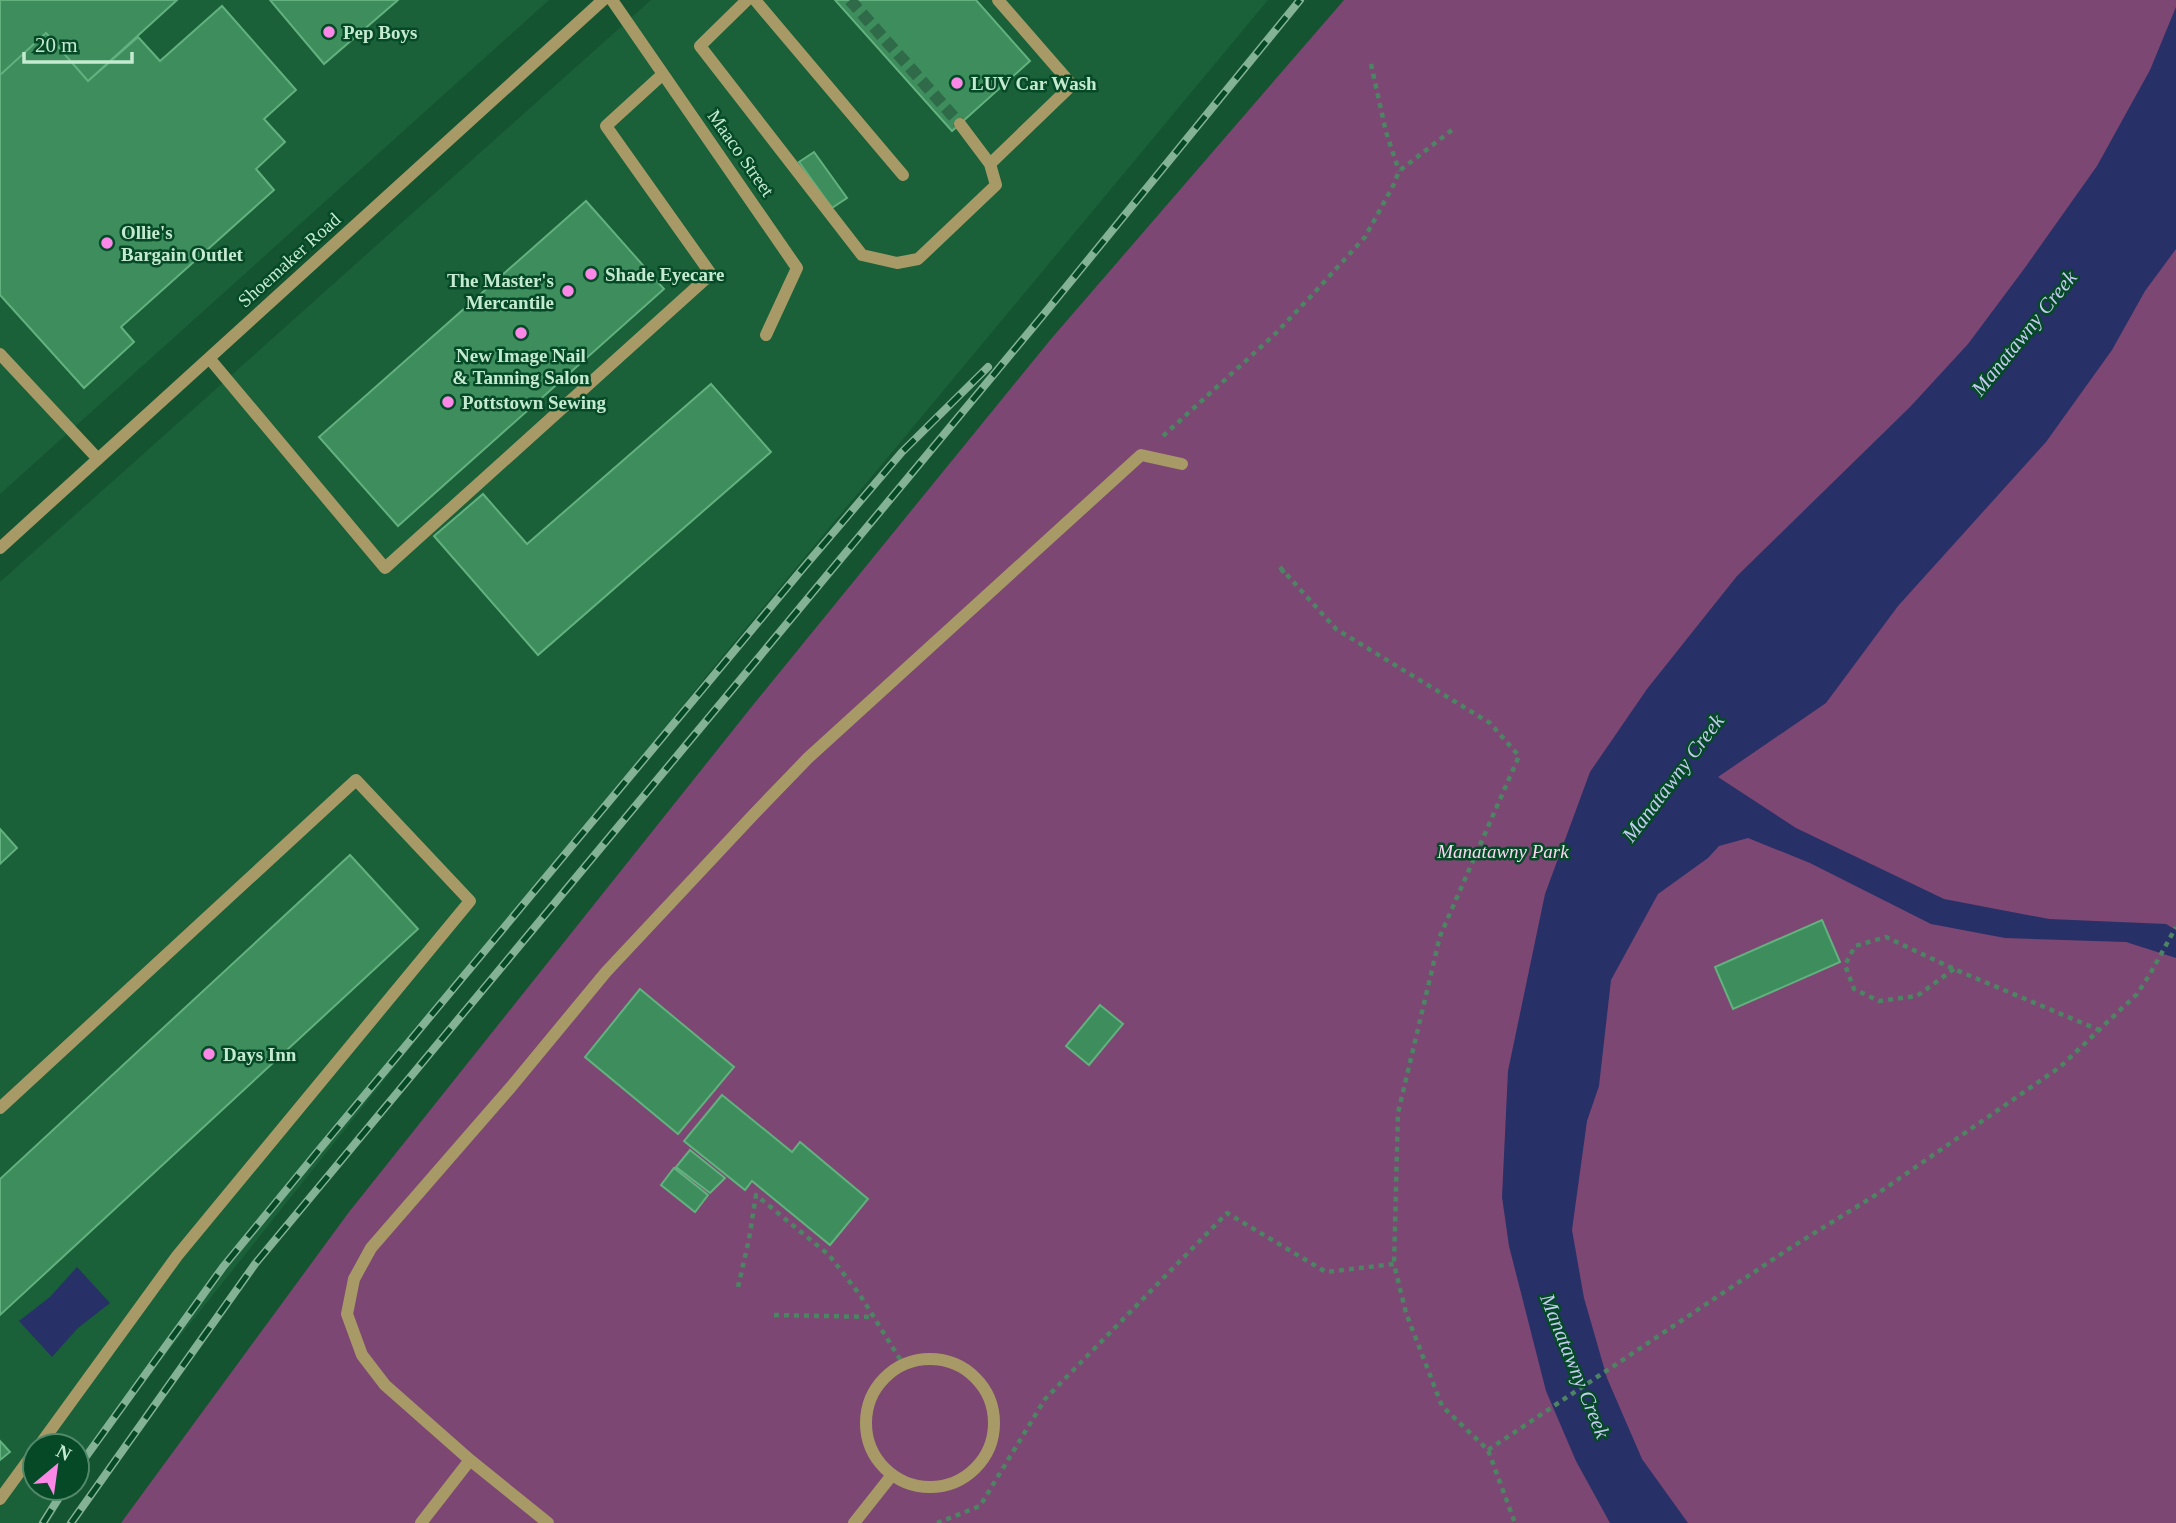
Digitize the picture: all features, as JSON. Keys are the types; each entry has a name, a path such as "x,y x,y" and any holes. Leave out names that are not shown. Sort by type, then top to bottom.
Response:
{"street":[{"name":"Shoemaker Road","path":"0,548 603,0"},
{"name":"Maaco Street","path":"612,0 797,268 766,335"},
{"path":"747,0 699,46 862,255 897,263 918,259 996,185 990,164 960,124"},
{"path":"755,0 903,175"},
{"path":"990,164 1072,85 998,0"},
{"path":"209,358 385,568 711,274 606,126 663,74"},
{"path":"0,354 98,459"},
{"path":"548,1523 470,1460 385,1385 362,1355 347,1314 354,1279 371,1248 511,1087 606,972 790,776 1142,455 1182,464"},
{"path":"0,1108 356,780 470,901 177,1255 49,1432"},
{"path":"933,1358 953,1362 971,1373 985,1388 993,1408 995,1431 988,1452 974,1470 956,1482 935,1487 912,1485 892,1475 877,1461 868,1442 865,1422 869,1401 878,1383 903,1364 912,1360 933,1358"},
{"path":"421,1523 470,1460"},
{"path":"0,1499 21,1470"},
{"path":"854,1523 892,1475"}],"path":[{"path":"1371,64 1386,132 1399,171"},
{"path":"1142,455 1274,335 1365,237 1399,171 1452,130"},
{"path":"1284,573 1279,566 1336,629 1490,723 1519,756 1436,949 1398,1113 1394,1264 1406,1313 1442,1406 1488,1450 1515,1523"},
{"path":"1488,1450 1787,1250 1874,1196 2060,1067 2137,993 2176,927"},
{"path":"1954,969 1917,996 1879,1001 1854,989 1845,965 1855,946 1886,937 1954,969 2099,1030"},
{"path":"737,1287 756,1195 829,1255 874,1317 903,1364"},
{"path":"937,1523 980,1506 1045,1399 1227,1213 1326,1272 1394,1264"},
{"path":"774,1315 874,1317"}],"shaded area":[{"path":"0,0 549,0 0,494"},
{"path":"651,0 1268,0 716,664 91,1451 91,1432 21,1432 21,1502 62,1502 49,1523 0,1523 0,582"}],"green space":[{"name":"Manatawny Park","path":"1344,0 2176,0 2176,1523 121,1523 349,1212 753,705 1051,339"}],"water":[{"name":"Manatawny Creek","path":"2176,7 2176,249 2145,291 2112,350 2046,442 1898,606 1826,703 1718,777 1796,828 1944,899 2049,919 2166,924 2176,930 2176,958 2126,942 2005,938 1931,924 1810,863 1748,838 1719,846 1708,858 1658,894 1611,980 1599,1086 1587,1121 1572,1230 1584,1298 1607,1378 1642,1459 1688,1523 1610,1523 1576,1461 1546,1391 1509,1246 1502,1197 1508,1071 1545,894 1590,772 1647,689 1737,576 1910,407 1968,344 2097,166 2150,70"},
{"path":"77,1267 110,1303 78,1328 52,1357 19,1321 50,1297"}],"building":[{"path":"0,0 177,0 88,81 46,33 0,75"},
{"name":"Pep Boys","path":"270,0 398,0 324,64"},
{"name":"LUV Car Wash","path":"835,0 976,0 1030,61 952,131"},
{"name":"Ollie's Bargain Outlet","path":"222,6 296,90 264,119 285,142 256,169 274,190 121,327 134,342 84,388 0,295 0,75 46,33 88,81 138,37 160,61"},
{"path":"814,152 847,198 832,208 799,162"},
{"path":"586,201 664,289 398,526 319,437"},
{"path":"711,384 771,452 538,655 434,536 483,494 527,544"},
{"path":"0,829 17,848 0,864"},
{"name":"Days Inn","path":"350,855 418,929 0,1315 0,1179"},
{"path":"1822,920 1840,962 1733,1009 1715,967"},
{"path":"640,989 734,1067 678,1134 585,1057"},
{"path":"1100,1005 1123,1024 1089,1065 1066,1046"},
{"path":"722,1095 792,1152 800,1142 868,1199 830,1245 752,1181 745,1190 684,1141"},
{"path":"690,1150 725,1178 710,1193 676,1167"},
{"path":"674,1168 708,1195 695,1212 661,1185"},
{"path":"0,1441 10,1452 0,1460"}],"tunnel":[{"path":"850,0 960,124"}],"railway":[{"path":"71,1523 255,1264 1049,308 1300,0"},
{"path":"91,1450 223,1267 319,1150 902,452 988,367"},
{"path":"43,1523 56,1502"}],"place":[{"name":"Pep Boys","path":"329,32"},
{"name":"LUV Car Wash","path":"957,83"},
{"name":"Ollie's Bargain Outlet","path":"107,243"},
{"name":"Shade Eyecare","path":"591,274"},
{"name":"The Master's Mercantile","path":"568,291"},
{"name":"New Image Nail & Tanning Salon","path":"521,333"},
{"name":"Pottstown Sewing","path":"448,402"},
{"name":"Days Inn","path":"209,1054"}]}
